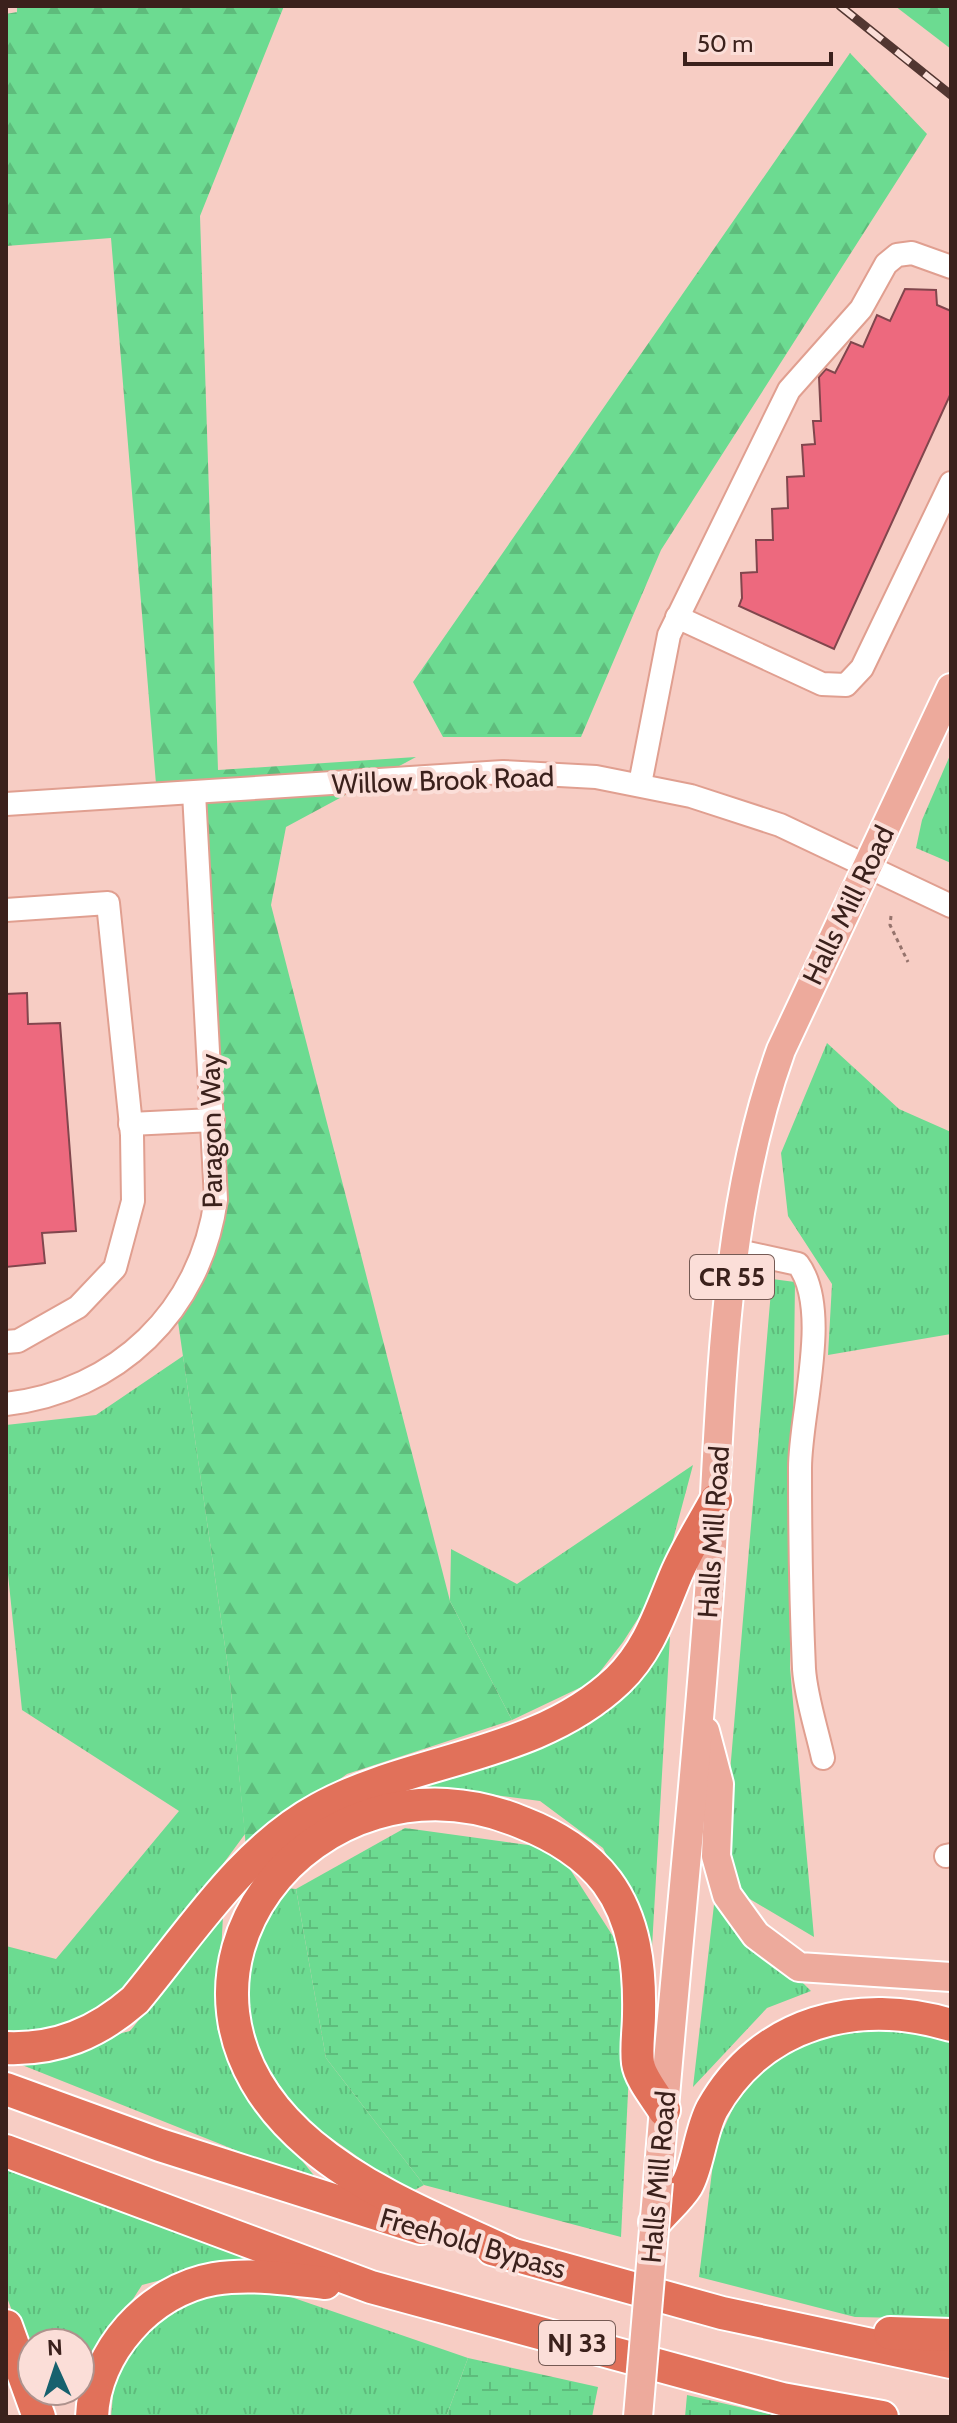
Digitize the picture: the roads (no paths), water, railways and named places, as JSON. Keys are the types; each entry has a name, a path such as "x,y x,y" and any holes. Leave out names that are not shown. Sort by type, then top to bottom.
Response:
{"highway":[{"path":"6,2048 48,2046 74,2039 114,2018 135,2000 250,1861 298,1821 350,1795 541,1730 601,1694 619,1679 645,1646 659,1622 676,1575 716,1500"},
{"path":"513,2255 383,2193 341,2168 283,2119 251,2076 232,2013 233,1964 246,1921 257,1900 289,1863 334,1831 363,1819 420,1807 483,1810 527,1824 568,1847 606,1881 630,1928 640,2002 638,2065 664,2110"},
{"path":"655,2222 718,2101 743,2068 779,2038 819,2020 846,2014 902,2014 951,2025"},
{"name":"Freehold Bypass","path":"6,2089 278,2184 513,2255 722,2313 951,2362"},
{"name":"NJ 33","path":"6,2151 371,2287 782,2399 882,2417"},
{"path":"92,2417 101,2375 121,2338 155,2305 182,2289 215,2279 252,2276 371,2287"},
{"path":"722,2313 882,2332 951,2335"},
{"path":"6,2326 39,2417"},
{"path":"782,2399 823,2417"}],"main road":[{"name":"Halls Mill Road","path":"673,2183 664,2110 699,1711 734,1250 758,1129 773,1074 803,999 951,688"},
{"path":"699,1711 719,1784 716,1856 727,1895 756,1935 799,1967 951,1977"},
{"name":"Halls Mill Road","path":"638,2417 655,2222"}],"street":[{"path":"640,784 669,635 789,390 861,309 886,264 897,255 912,253 951,267"},
{"path":"677,617 822,684 846,685 862,668 951,483"},
{"name":"Willow Brook Road","path":"6,804 503,772 551,773 640,784 733,808 780,825 951,906"},
{"name":"Paragon Way","path":"6,1404 57,1394 110,1370 151,1337 176,1308 197,1273 214,1216 213,1120 194,793"},
{"path":"6,910 108,903 130,1124 133,1201 115,1268 78,1307 18,1341 6,1342"},
{"path":"130,1124 213,1120"},
{"path":"734,1250 792,1260 803,1270 810,1290 811,1338 800,1464 804,1673 823,1758"}],"railway":[{"path":"840,6 951,95"}]}
